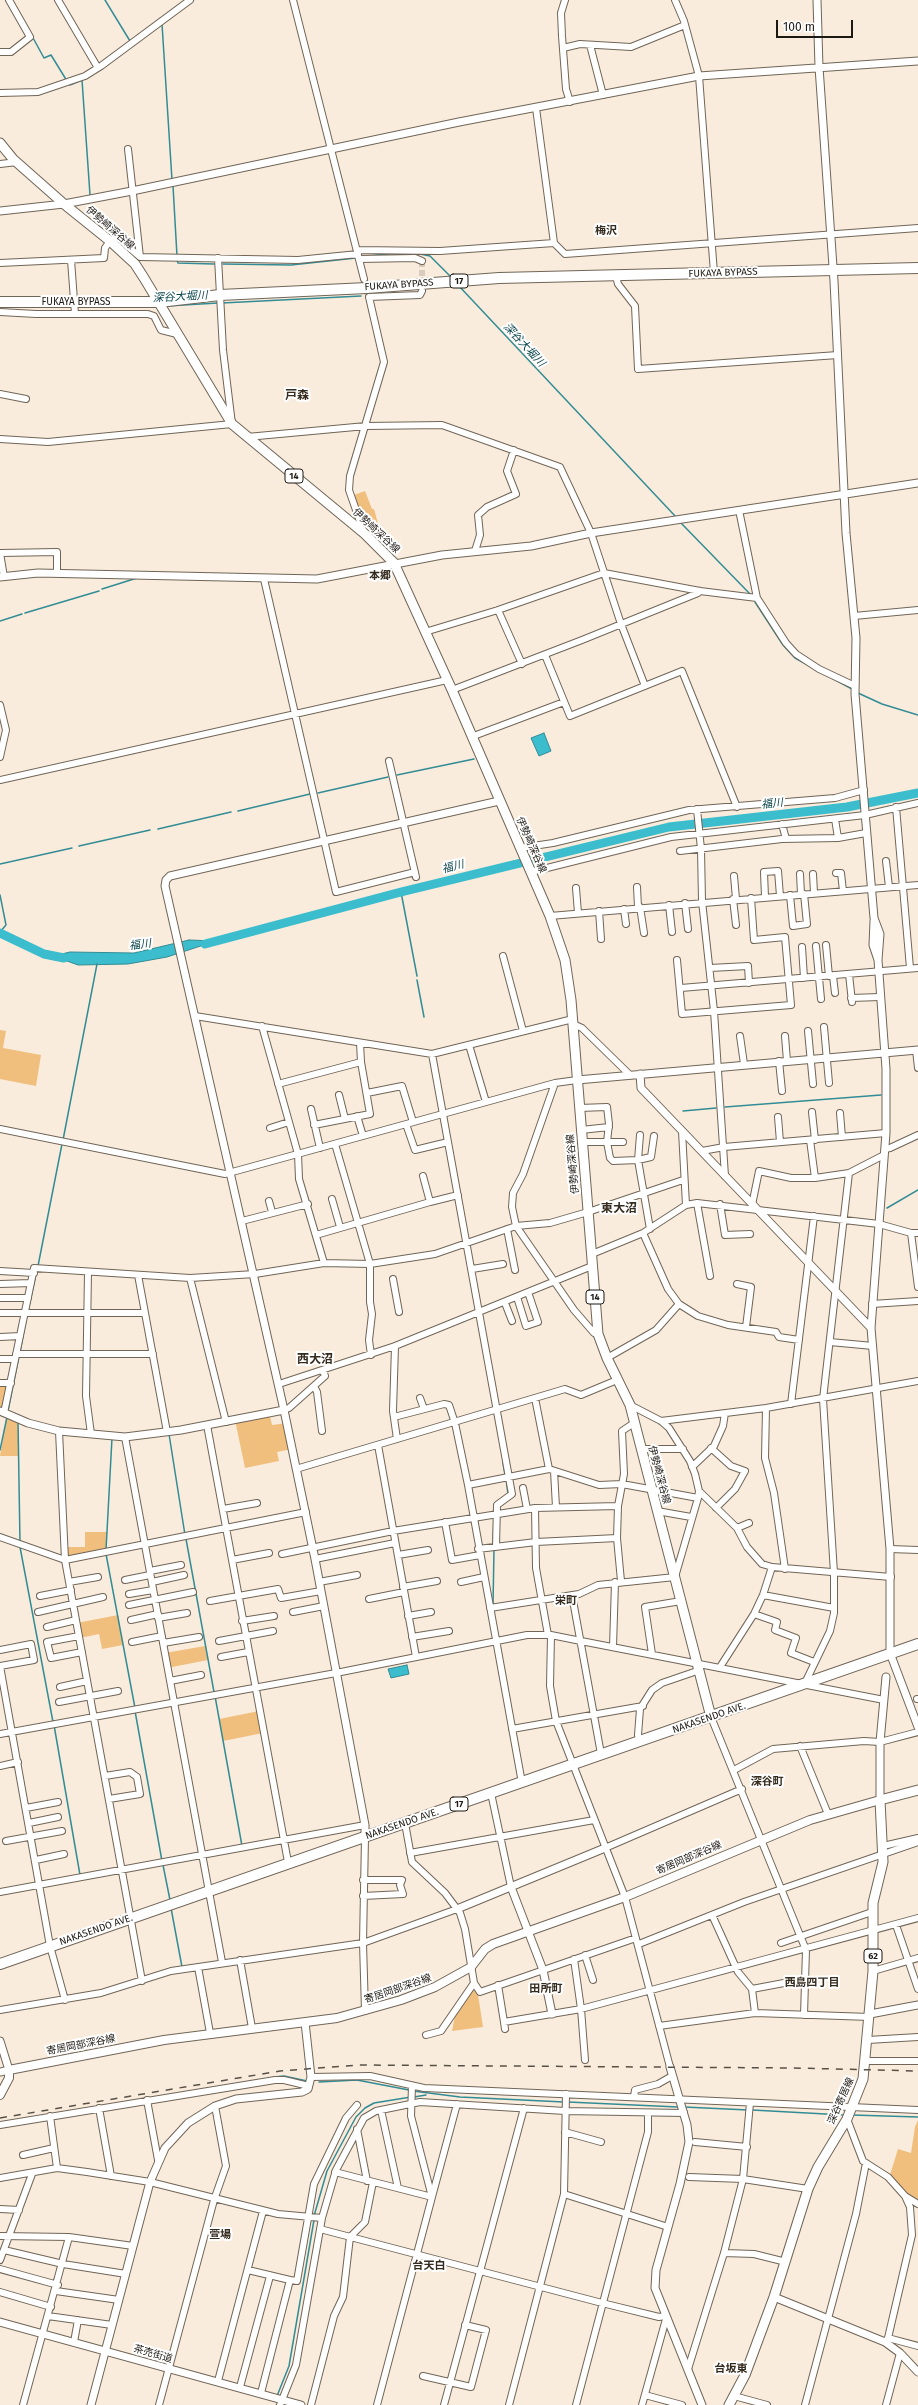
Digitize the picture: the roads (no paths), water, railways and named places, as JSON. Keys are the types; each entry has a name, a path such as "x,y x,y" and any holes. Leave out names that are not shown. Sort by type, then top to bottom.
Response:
{"highway":[{"name":"FUKAYA BYPASS","path":"0,302 159,302 220,295 367,288 499,278 918,268"},
{"name":"NAKASENDO AVE.","path":"0,1964 288,1862 522,1783 918,1644"}],"main road":[{"name":"伊勢崎深谷線","path":"0,143 16,162 135,264 232,424 365,534 394,563 452,690 471,737 550,916 566,960 573,1021 598,1334 607,1358 630,1405 712,1717"},
{"path":"880,1800 918,1790"},
{"name":"寄居岡部深谷線","path":"9,2070 135,2045 210,2033 337,2018 365,2011 435,1987 471,1967 485,1949 530,1929 625,1897 762,1839 828,1814 880,1800"},
{"name":"深谷寄居線","path":"728,2405 745,2375 774,2297 808,2189 818,2167 850,2112 863,2079 868,2040 873,1971 874,1931 872,1912 883,1850 880,1800"},
{"path":"0,2095 9,2078 9,2070"}],"street":[{"path":"0,52 11,52 30,37 9,0"},
{"path":"58,0 98,68"},
{"path":"0,93 38,92 70,82 98,68 190,0"},
{"path":"293,0 364,278"},
{"path":"565,0 561,13 566,89 570,102"},
{"path":"674,0 685,25 699,76 714,273"},
{"path":"817,0 818,67 831,234 844,495 854,616 856,653 855,686 871,889 874,918 880,934 878,960 886,1053 886,1133 872,1304 872,1346 890,1549 890,1653 918,1727"},
{"path":"563,48 580,44 630,47 685,25"},
{"path":"590,44 603,95"},
{"path":"0,211 64,204 132,191 331,148 699,76 918,61"},
{"path":"536,108 554,243 565,254 918,228"},
{"path":"128,149 140,257"},
{"path":"0,164 16,162"},
{"path":"0,263 104,258 105,248 110,241 118,238 140,257 298,260 358,254 440,251 554,243"},
{"path":"358,254 415,258 422,261"},
{"path":"0,439 48,442 232,424 223,350 218,258"},
{"path":"71,260 75,314"},
{"path":"616,276 618,284 635,306 638,369 838,355"},
{"path":"365,534 349,490 350,476 384,362 370,297 420,295 422,291"},
{"path":"0,312 148,314 154,316 161,330 177,334"},
{"path":"0,394 26,399"},
{"path":"247,437 366,426 442,425 560,467 591,533 621,624 646,686"},
{"path":"475,551 480,535 478,515 487,507 516,494 507,471 514,450"},
{"path":"57,573 57,552 0,553 2,577 38,573 57,573 317,579 394,563 475,551 531,546 591,533 918,483"},
{"path":"739,510 757,598 786,643 796,654 819,669 855,686"},
{"path":"425,632 498,610 604,573 700,591 757,598"},
{"path":"264,578 326,841 336,892 415,875 389,761"},
{"path":"452,690 545,655 700,591"},
{"path":"498,610 522,664"},
{"path":"854,616 918,610"},
{"path":"545,655 570,716 682,671 737,807"},
{"path":"0,780 447,680"},
{"path":"471,737 564,702"},
{"path":"0,704 6,730 0,757"},
{"path":"521,850 697,811 835,798 864,792"},
{"path":"365,2011 363,1880 365,1825 306,1512 279,1384 165,886 166,880 170,876 499,801"},
{"path":"530,870 631,845 699,832 835,819 918,803"},
{"path":"896,807 910,968"},
{"path":"697,811 701,848 702,901 714,1012 725,1176"},
{"path":"835,819 838,838"},
{"path":"782,824 786,838"},
{"path":"680,851 786,838 838,838 866,833"},
{"path":"886,861 889,887"},
{"path":"765,897 764,872 778,871 780,896"},
{"path":"836,873 841,873 843,892"},
{"path":"790,895 793,926 807,924 800,874"},
{"path":"813,874 814,893"},
{"path":"734,876 736,925"},
{"path":"550,916 702,901 843,892 918,885"},
{"path":"637,887 644,933"},
{"path":"576,888 578,913"},
{"path":"677,960 681,988 682,1014 791,1005 785,937 754,940 751,898"},
{"path":"685,903 688,929"},
{"path":"669,904 672,932"},
{"path":"624,909 626,924"},
{"path":"599,911 601,939"},
{"path":"826,945 831,976 836,992"},
{"path":"816,946 821,999"},
{"path":"802,947 804,978"},
{"path":"504,956 523,1031"},
{"path":"710,968 748,966 749,983"},
{"path":"681,988 918,968"},
{"path":"849,974 852,1000 880,997"},
{"path":"195,1016 432,1054 523,1031 573,1021 630,1075"},
{"path":"262,1026 298,1154 299,1179 308,1204 324,1263"},
{"path":"824,1027 829,1083"},
{"path":"808,1031 813,1084"},
{"path":"740,1036 744,1064"},
{"path":"784,1036 787,1061"},
{"path":"314,1125 370,1114 361,1062 360,1043"},
{"path":"469,1045 486,1102"},
{"path":"0,1129 225,1174 554,1083 744,1064 917,1050 918,1068"},
{"path":"432,1054 472,1269 495,1409 512,1494 497,1505 496,1547"},
{"path":"779,1061 782,1091"},
{"path":"278,1084 361,1062"},
{"path":"640,1074 641,1088 871,1328"},
{"path":"554,1083 522,1174 513,1193 512,1207 516,1226 574,1310 594,1333 598,1334"},
{"path":"366,1093 402,1086 413,1122"},
{"path":"339,1095 345,1119"},
{"path":"579,1108 607,1107 609,1127 608,1142 610,1158 613,1161 638,1160 651,1157 654,1136"},
{"path":"310,1109 320,1148"},
{"path":"812,1112 812,1140 815,1178"},
{"path":"840,1113 842,1137"},
{"path":"357,1116 363,1136"},
{"path":"778,1117 780,1142"},
{"path":"270,1128 289,1122"},
{"path":"406,1124 415,1150 448,1142"},
{"path":"581,1130 609,1127"},
{"path":"682,1131 683,1180 686,1205"},
{"path":"702,1152 724,1147 886,1133"},
{"path":"640,1135 638,1160 650,1229"},
{"path":"754,1206 759,1171 791,1178 815,1178 849,1173 890,1148 918,1135"},
{"path":"582,1142 623,1142"},
{"path":"335,1144 370,1264 370,1302 372,1314 369,1340 371,1355"},
{"path":"805,1684 814,1662 830,1631 834,1608 834,1573 824,1399 849,1173"},
{"path":"423,1176 430,1202"},
{"path":"324,1370 325,1376 289,1408 284,1410 169,1432 125,1437 59,1431 28,1423 1,1411 10,1383 34,1268 190,1278 255,1274 324,1263 370,1264 435,1254 516,1226 550,1223 643,1195 683,1180"},
{"path":"316,1235 458,1195"},
{"path":"332,1199 340,1227"},
{"path":"269,1201 272,1212"},
{"path":"697,1203 710,1276"},
{"path":"592,1254 643,1233 686,1205 697,1203 754,1206 814,1216 879,1224 911,1233 918,1233"},
{"path":"242,1221 272,1212 308,1204"},
{"path":"720,1204 725,1235 750,1234"},
{"path":"791,1404 814,1216"},
{"path":"507,1229 515,1270"},
{"path":"643,1233 665,1283 679,1304 698,1316 728,1325 776,1332 779,1337 799,1340"},
{"path":"911,1233 918,1287"},
{"path":"472,1269 503,1264"},
{"path":"279,1384 395,1346 479,1314 592,1266"},
{"path":"0,1271 34,1273"},
{"path":"88,1272 86,1396 91,1434"},
{"path":"138,1275 152,1354 169,1432"},
{"path":"190,1278 226,1422"},
{"path":"393,1279 399,1312"},
{"path":"0,1284 31,1283"},
{"path":"737,1284 751,1287 746,1327"},
{"path":"517,1297 526,1326 538,1322 528,1292"},
{"path":"0,1298 28,1298"},
{"path":"872,1304 918,1301"},
{"path":"505,1303 512,1321"},
{"path":"607,1358 656,1330 679,1304"},
{"path":"0,1314 145,1313"},
{"path":"0,1337 20,1336"},
{"path":"830,1342 872,1346"},
{"path":"395,1346 394,1417 397,1439"},
{"path":"0,1359 16,1356 152,1354"},
{"path":"296,1469 455,1423 495,1409 565,1389 581,1395 617,1380"},
{"path":"661,1421 824,1399 918,1381"},
{"path":"0,1383 10,1383"},
{"path":"314,1386 317,1392 322,1431"},
{"path":"420,1398 424,1409"},
{"path":"535,1398 552,1470 556,1508"},
{"path":"394,1417 444,1404 449,1405 455,1423 474,1517 479,1552 522,1783"},
{"path":"490,1608 572,1595 598,1585 675,1577 691,1517 699,1494 692,1467 683,1449 669,1428 661,1421 630,1405"},
{"path":"766,1408 765,1458 774,1493 785,1569"},
{"path":"692,1467 711,1448 723,1426 725,1413"},
{"path":"613,1647 618,1582 618,1506 622,1484 624,1458 622,1431 634,1423"},
{"path":"207,1425 254,1687 288,1862"},
{"path":"59,1431 65,1560 142,1981"},
{"path":"125,1437 222,1962"},
{"path":"378,1445 416,1657"},
{"path":"711,1448 731,1466 745,1471 735,1489 716,1508"},
{"path":"641,1449 683,1449"},
{"path":"468,1486 552,1470 599,1485 622,1484 699,1494 737,1528 753,1555 762,1564 785,1569 891,1577"},
{"path":"523,1488 527,1509"},
{"path":"223,1509 257,1503"},
{"path":"282,1554 393,1531 527,1509 618,1506"},
{"path":"535,1508 536,1568 549,1635 550,1686 556,1721 625,1897 639,1944 672,2076 684,2113 688,2132 688,2152 655,2279 657,2296 702,2405"},
{"path":"658,1511 691,1517"},
{"path":"0,1537 65,1560 226,1530 306,1512"},
{"path":"444,1522 452,1560 496,1547 536,1542 617,1538"},
{"path":"737,1528 749,1523"},
{"path":"315,1559 395,1543"},
{"path":"890,1549 918,1550"},
{"path":"398,1555 428,1550"},
{"path":"232,1560 269,1553"},
{"path":"125,1580 181,1565"},
{"path":"720,1667 754,1614 763,1595 772,1567"},
{"path":"152,1582 184,1575"},
{"path":"319,1582 357,1575"},
{"path":"69,1582 98,1577"},
{"path":"461,1582 484,1577"},
{"path":"369,1599 437,1581"},
{"path":"210,1601 278,1589 281,1598 321,1591"},
{"path":"40,1596 71,1590"},
{"path":"129,1594 153,1590"},
{"path":"129,1605 193,1592"},
{"path":"572,1595 601,1754"},
{"path":"763,1595 834,1608"},
{"path":"38,1612 73,1603 103,1598"},
{"path":"652,1654 645,1607 682,1601"},
{"path":"293,1612 324,1606"},
{"path":"408,1616 431,1612"},
{"path":"131,1620 187,1613"},
{"path":"754,1614 777,1622 775,1630 796,1638 791,1653 814,1662"},
{"path":"242,1621 274,1616"},
{"path":"47,1627 76,1620"},
{"path":"412,1637 449,1630"},
{"path":"219,1641 273,1631"},
{"path":"0,1734 336,1673 527,1635 549,1635 581,1640 652,1654 699,1667 720,1667 884,1700"},
{"path":"79,1636 47,1642 51,1658 82,1652"},
{"path":"132,1642 199,1637"},
{"path":"0,1650 31,1644 34,1660 0,1666 32,1836 50,1946 65,2000"},
{"path":"222,1657 248,1652"},
{"path":"640,1741 638,1734 640,1710 652,1690 657,1686 699,1667"},
{"path":"170,1681 201,1675"},
{"path":"880,1800 880,1742 886,1677"},
{"path":"60,1687 87,1681"},
{"path":"59,1702 118,1691"},
{"path":"512,1729 643,1706"},
{"path":"712,1717 806,1950 804,2014"},
{"path":"734,1770 773,1749 864,1741 880,1742 918,1732"},
{"path":"800,1746 828,1814"},
{"path":"0,1766 18,1762"},
{"path":"105,1776 130,1772 137,1777 139,1788 140,1794 109,1799"},
{"path":"0,2010 101,1993 171,1971 222,1962 363,1943 458,1909 742,1789"},
{"path":"491,1793 511,1887 530,1929 544,1970 552,2014"},
{"path":"26,1808 58,1802"},
{"path":"29,1823 58,1817"},
{"path":"410,1854 594,1820"},
{"path":"405,1823 412,1862 445,1893 458,1909 465,1929 474,1983 480,1992 636,1938"},
{"path":"0,1892 40,1886 365,1825"},
{"path":"6,1841 62,1831"},
{"path":"639,1944 883,1850 918,1838"},
{"path":"883,1850 918,1842"},
{"path":"36,1860 64,1854"},
{"path":"363,1880 402,1880 400,1885 403,1894 363,1896"},
{"path":"781,1944 872,1912"},
{"path":"712,1915 737,1969 752,1989 755,2013"},
{"path":"504,2022 581,2009 737,1969 918,1918"},
{"path":"896,1925 918,1989"},
{"path":"585,1955 593,1980"},
{"path":"873,1971 918,1958"},
{"path":"574,1959 581,2009 585,2060"},
{"path":"240,1960 252,2028"},
{"path":"198,1967 210,2033"},
{"path":"752,1989 805,1979"},
{"path":"426,2035 441,2031 474,1983"},
{"path":"498,1985 505,2029"},
{"path":"659,2026 755,2013 870,2016 918,2005"},
{"path":"91,2405 150,2182 158,2160 177,2134 188,2123 215,2106 236,2099 302,2092 309,2086 311,2077 306,2022"},
{"path":"868,2040 918,2037"},
{"path":"0,2041 9,2070 0,2072"},
{"path":"870,2061 918,2061"},
{"path":"311,2077 376,2076 411,2094 420,2102 565,2110 684,2113"},
{"path":"634,2097 635,2090 658,2084 672,2076"},
{"path":"0,2125 147,2100 284,2080 309,2086"},
{"path":"411,2094 411,2116 432,2197"},
{"path":"282,2401 296,2365 321,2218 335,2172 364,2118 411,2094 634,2097 850,2112 918,2110"},
{"path":"509,2405 564,2194 564,2132 566,2095"},
{"path":"147,2100 158,2160"},
{"path":"376,2405 457,2104"},
{"path":"688,2369 724,2253 743,2179 750,2104"},
{"path":"248,2270 297,2281 314,2184 346,2118 357,2105"},
{"path":"159,2405 214,2200 226,2166 215,2106"},
{"path":"99,2108 111,2176"},
{"path":"444,2405 479,2270 524,2108"},
{"path":"381,2110 398,2188"},
{"path":"850,2112 860,2157 866,2163 888,2177 905,2196 918,2204"},
{"path":"576,2405 648,2132 648,2113"},
{"path":"50,2116 57,2168"},
{"path":"311,2405 334,2316 343,2297 350,2237 365,2222 370,2181 357,2129"},
{"path":"564,2132 601,2142"},
{"path":"695,2142 747,2147"},
{"path":"23,2155 54,2148"},
{"path":"805,2405 829,2319 863,2185 866,2163"},
{"path":"0,2178 32,2174 57,2168 150,2182 214,2200 263,2211 321,2218"},
{"path":"335,2172 432,2197"},
{"path":"0,2260 10,2237 32,2174"},
{"path":"689,2177 743,2179 808,2189"},
{"path":"564,2194 625,2215 668,2227"},
{"path":"886,2340 912,2235 910,2207 905,2196"},
{"path":"0,2209 19,2210"},
{"path":"218,2381 263,2211"},
{"path":"320,2230 602,2303 666,2318"},
{"path":"0,2236 70,2237 133,2246"},
{"path":"23,2405 42,2334 57,2288 70,2237"},
{"path":"4,2250 63,2264 126,2274"},
{"path":"724,2253 754,2254 786,2262"},
{"path":"0,2268 57,2288 119,2300"},
{"path":"240,2387 270,2276"},
{"path":"261,2393 290,2280"},
{"path":"0,2292 51,2307"},
{"path":"774,2297 886,2340 918,2346"},
{"path":"48,2316 112,2324"},
{"path":"642,2405 666,2318"},
{"path":"74,2342 78,2320"},
{"name":"茶売街道","path":"0,2322 273,2396 282,2401 302,2405"},
{"path":"423,2376 471,2387 486,2330 465,2325"},
{"path":"886,2340 918,2372"},
{"path":"886,2405 900,2353"},
{"path":"645,2396 682,2405"},
{"path":"734,2396 767,2405"}],"water":[{"path":"544,733 551,751 539,756 531,738"},
{"path":"189,940 216,941 167,957 128,964 78,965 53,956 70,952 134,953"},
{"path":"407,1665 409,1674 391,1678 388,1669"}],"waterway":[{"path":"105,0 130,41"},
{"path":"162,24 172,180"},
{"path":"32,36 44,58 51,55 67,81"},
{"path":"70,85 82,80 90,195"},
{"path":"173,186 177,256"},
{"name":"深谷大堀川","path":"360,257 395,253"},
{"name":"深谷大堀川","path":"415,253 430,256 452,278"},
{"name":"深谷大堀川","path":"223,264 291,265 356,258"},
{"name":"深谷大堀川","path":"177,260 178,263 214,264"},
{"name":"深谷大堀川","path":"458,285 676,517"},
{"name":"深谷大堀川","path":"222,303 361,296"},
{"name":"深谷大堀川","path":"166,306 218,303"},
{"name":"深谷大堀川","path":"60,307 72,307"},
{"name":"深谷大堀川","path":"76,307 152,307"},
{"name":"深谷大堀川","path":"681,523 751,595"},
{"path":"102,589 137,578"},
{"path":"25,613 99,591"},
{"name":"深谷大堀川","path":"755,602 783,645 795,658 852,689"},
{"path":"0,621 22,614"},
{"name":"深谷大堀川","path":"858,693 882,704 918,715"},
{"path":"397,775 474,759"},
{"path":"318,793 388,777"},
{"name":"福川","path":"205,944 401,892 669,827 847,807 918,793"},
{"path":"238,811 310,794"},
{"path":"158,829 231,812"},
{"path":"79,846 150,830"},
{"path":"0,864 72,848"},
{"path":"401,892 417,976"},
{"path":"0,895 6,925 0,932"},
{"name":"福川","path":"0,933 44,954 64,958"},
{"path":"63,1140 97,964"},
{"path":"417,980 424,1017"},
{"path":"725,1107 881,1095"},
{"path":"683,1111 716,1108"},
{"path":"38,1266 62,1144"},
{"path":"887,1208 918,1190"},
{"path":"28,1311 36,1274"},
{"path":"20,1352 27,1315"},
{"path":"8,1411 19,1356"},
{"path":"0,1450 7,1417"},
{"path":"18,1421 20,1543"},
{"path":"169,1434 185,1535"},
{"path":"106,1550 112,1438"},
{"path":"503,1463 505,1475"},
{"path":"506,1479 508,1494"},
{"path":"494,1505 494,1513"},
{"path":"493,1545 494,1517"},
{"path":"186,1539 214,1692"},
{"path":"20,1547 53,1722"},
{"path":"493,1605 494,1549"},
{"path":"106,1554 135,1708"},
{"path":"215,1696 242,1846"},
{"path":"135,1711 162,1861"},
{"path":"54,1725 80,1875"},
{"path":"163,1865 170,1900"},
{"path":"171,1908 182,1967"},
{"path":"274,2077 284,2076 307,2081"},
{"path":"319,2082 357,2080 409,2090"},
{"path":"413,2091 460,2097 564,2102"},
{"path":"414,2097 426,2095"},
{"path":"314,2216 327,2171 356,2117 365,2108 374,2103 411,2097"},
{"path":"568,2102 678,2107"},
{"path":"684,2107 748,2110"},
{"path":"752,2110 844,2115"},
{"path":"852,2115 918,2117"},
{"path":"277,2396 289,2366 314,2220"}],"tunnel":[{"path":"422,261 422,286"}],"railway":[{"path":"0,2118 280,2071 358,2065 793,2068 918,2071"}],"district":[{"name":"梅沢","path":"606,231"},
{"name":"戸森","path":"297,396"},
{"name":"本郷","path":"380,576"},
{"name":"東大沼","path":"619,1209"},
{"name":"西大沼","path":"315,1360"},
{"name":"栄町","path":"566,1601"},
{"name":"深谷町","path":"767,1782"},
{"name":"西島四丁目","path":"812,1983"},
{"name":"田所町","path":"546,1989"},
{"name":"萱場","path":"220,2235"},
{"name":"台天白","path":"429,2266"},
{"name":"台坂東","path":"731,2369"}]}
